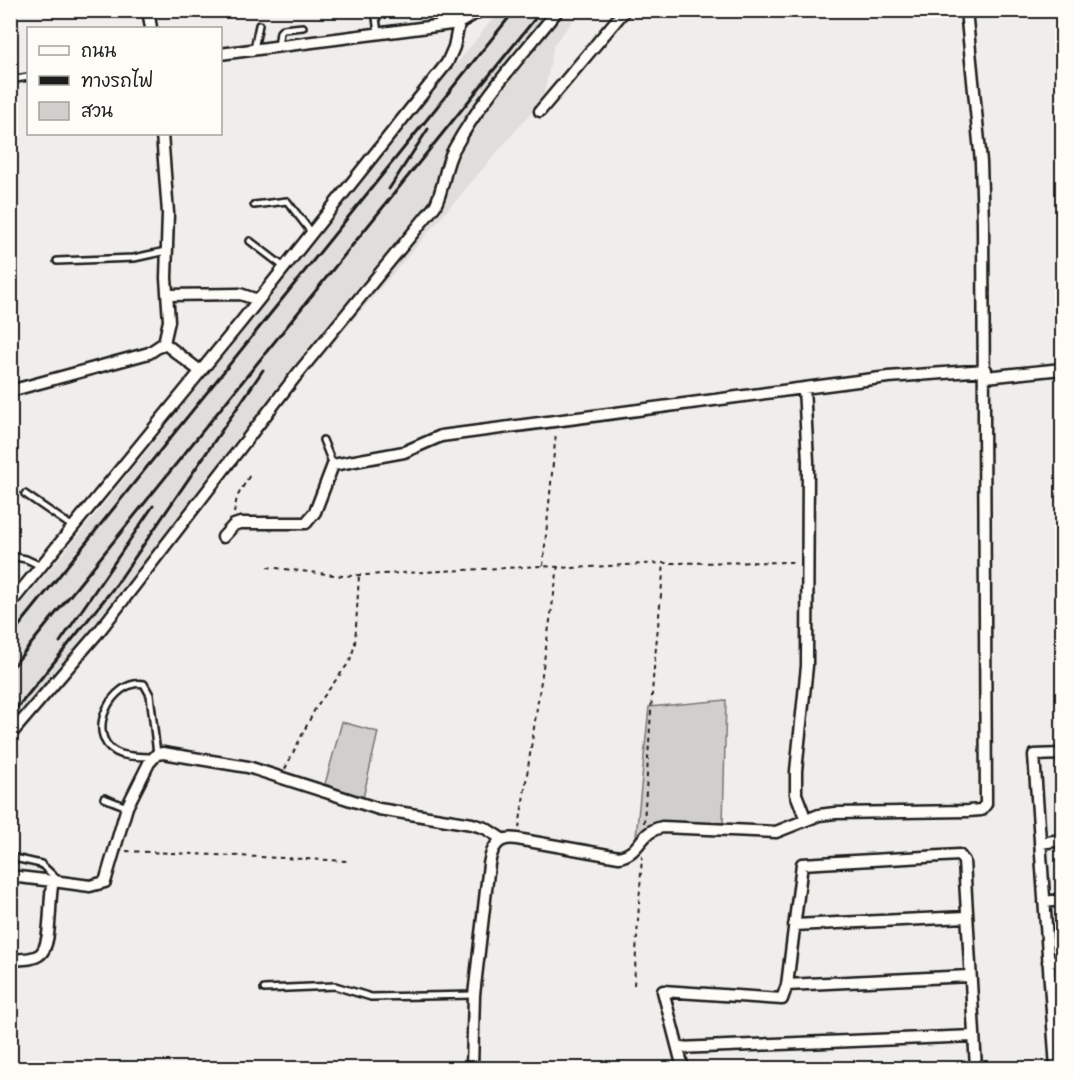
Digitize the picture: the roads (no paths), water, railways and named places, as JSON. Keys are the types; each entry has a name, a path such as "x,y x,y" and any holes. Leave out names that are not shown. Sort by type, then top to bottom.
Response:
{"street":[{"path":"148,10 151,27"},
{"path":"222,54 459,23 481,10"},
{"path":"10,735 101,629 295,377 435,206 444,188 453,151 472,118 558,10"},
{"path":"540,111 625,10"},
{"path":"10,876 90,886 101,885 106,879 127,807 155,756 170,753 248,767 379,808 472,824 485,828 502,839 517,839 619,856 633,851 652,829 662,827 776,832 806,820 835,813 981,810 986,804 986,373 981,162 966,10"},
{"path":"10,604 258,300 447,63 454,46 459,23"},
{"path":"10,390 149,353 164,343 168,332 166,251 168,213 162,135"},
{"path":"168,295 240,294 258,300"},
{"path":"164,343 200,371"},
{"path":"223,537 234,525 306,523 315,512 333,465 404,452 441,436 888,377 1062,369"},
{"path":"804,388 808,460 807,666 796,771 796,794 806,820"},
{"path":"1056,1068 1058,1023 1048,962 1034,755 1062,754"},
{"path":"472,1068 474,995 490,855 502,839"},
{"path":"1040,843 1062,840"},
{"path":"682,1068 663,991 782,999 787,985 802,864 959,855 964,861 976,1068"},
{"path":"10,960 41,955 47,946 49,896 55,880"},
{"path":"1044,902 1062,900"},
{"path":"794,925 966,917"},
{"path":"1048,962 1062,960"},
{"path":"787,985 969,976"},
{"path":"678,1048 974,1036"}],"lane":[{"path":"375,10 378,34"},
{"path":"435,10 441,26"},
{"path":"254,50 259,24"},
{"path":"278,47 280,32 283,29 303,27"},
{"path":"10,80 27,76"},
{"path":"254,205 287,201 311,232"},
{"path":"250,241 284,267"},
{"path":"57,261 134,258 166,251"},
{"path":"323,440 333,465"},
{"path":"26,494 73,527"},
{"path":"10,556 26,559 41,566"},
{"path":"135,682 144,684 150,695 155,756 117,753 103,738 104,715 111,701 122,688 135,682"},
{"path":"104,798 127,807"},
{"path":"10,857 41,864 55,880"},
{"path":"264,989 335,986 371,997 474,995"}],"railway":[{"path":"10,637 515,10"},
{"path":"10,670 542,10"},
{"path":"389,189 428,129"},
{"path":"10,717 116,585 263,370"},
{"path":"60,642 153,506"}]}
